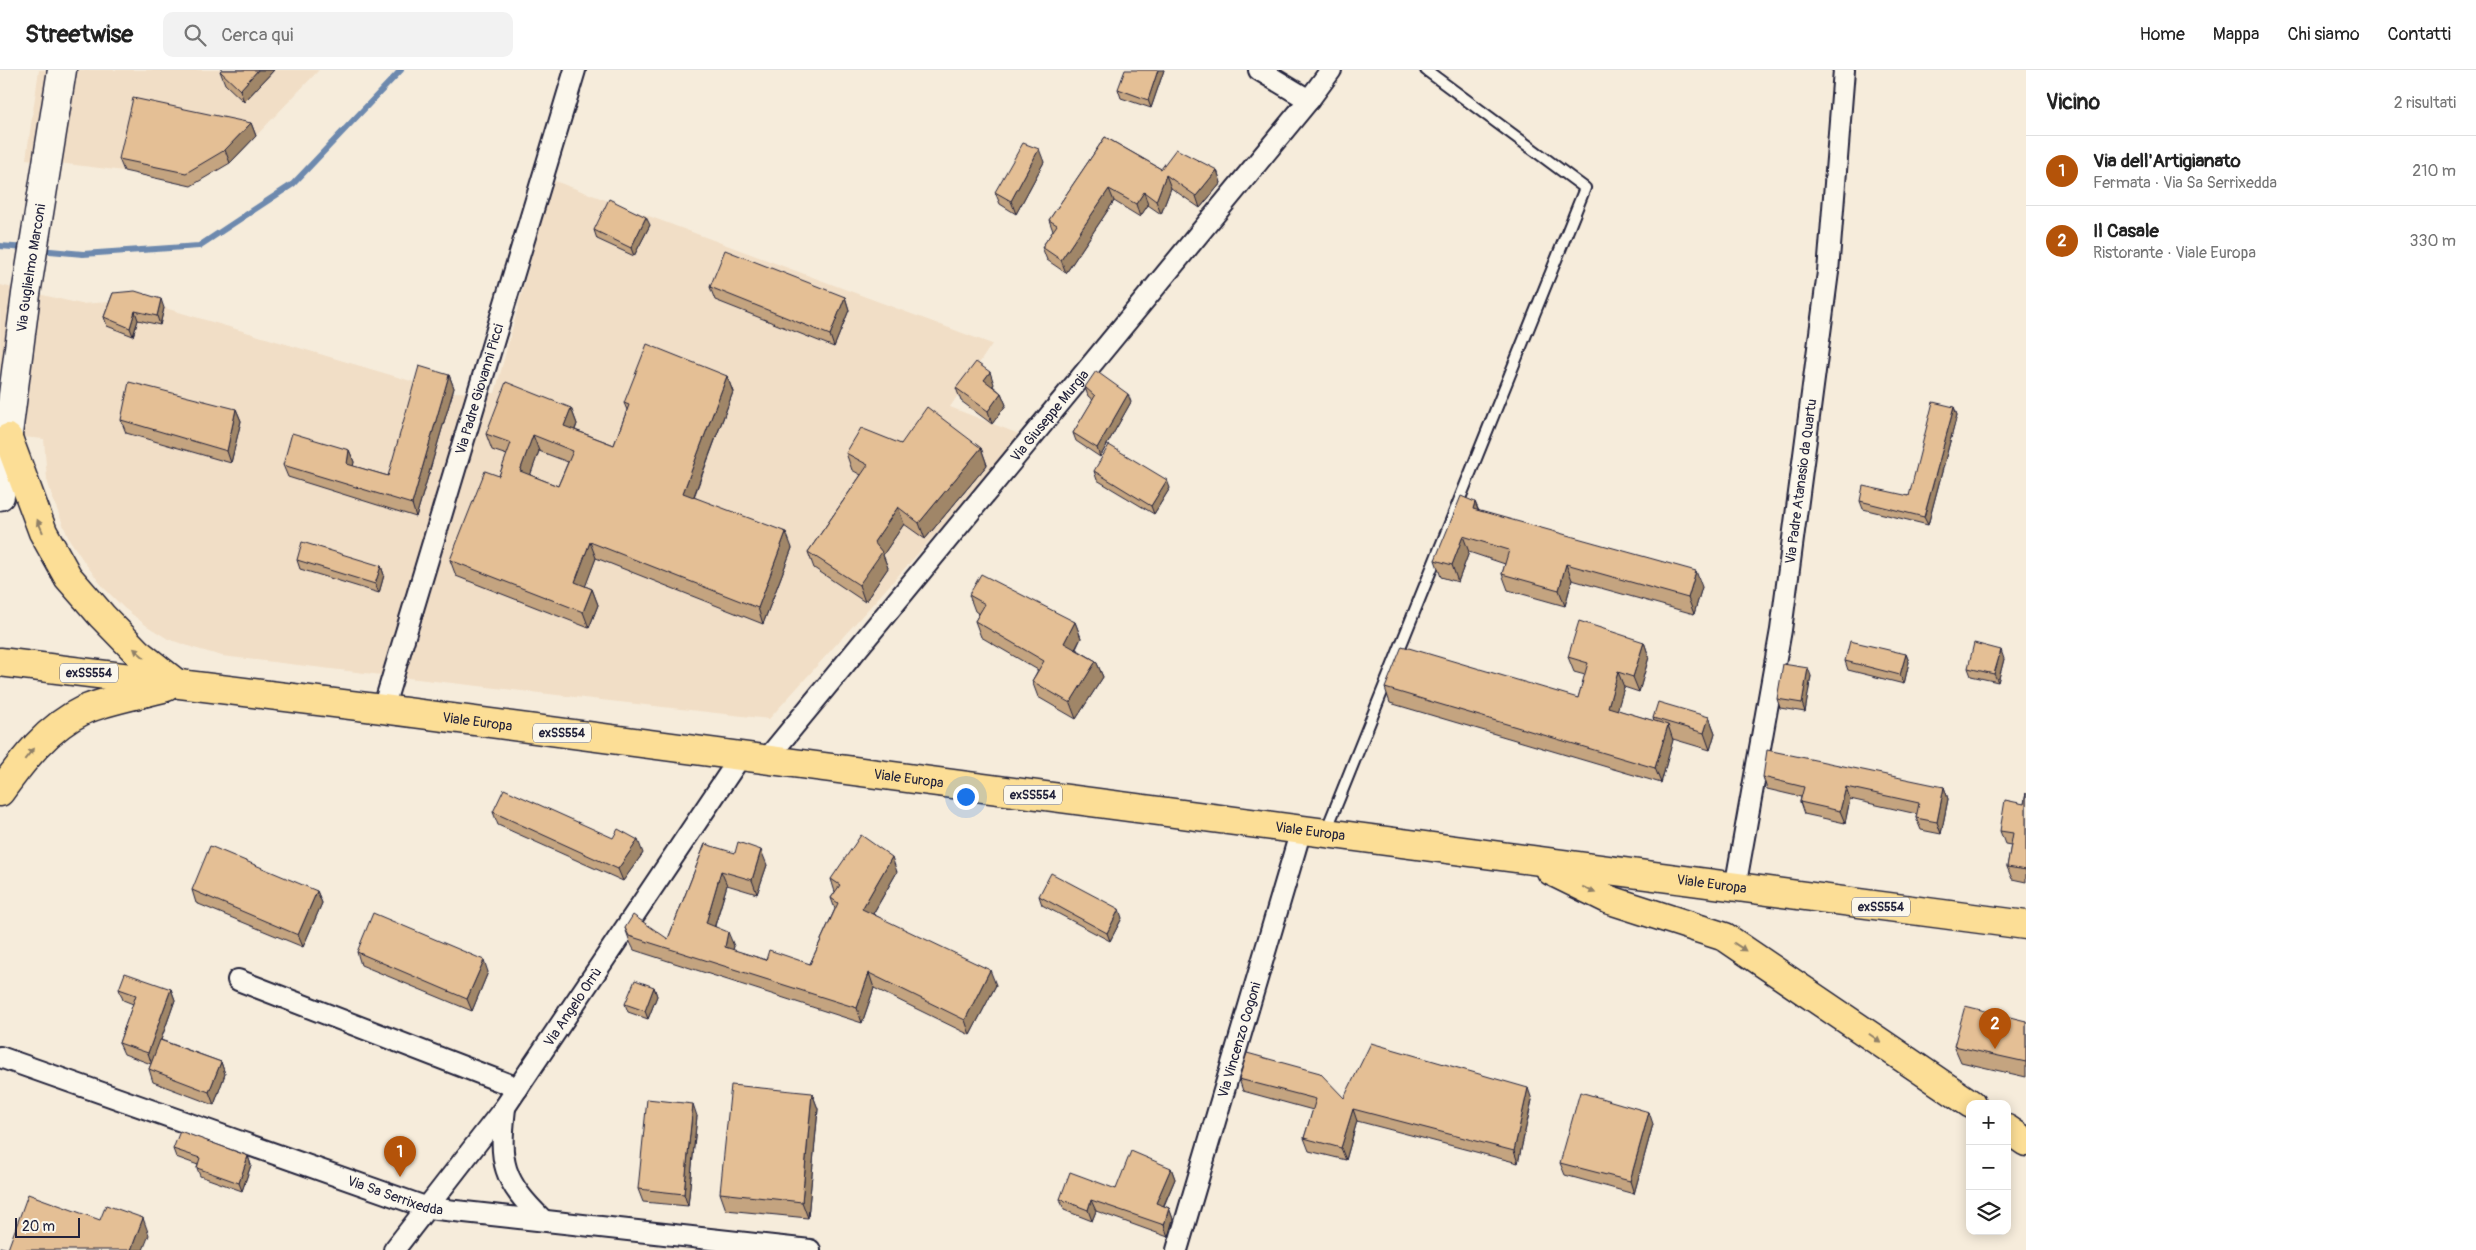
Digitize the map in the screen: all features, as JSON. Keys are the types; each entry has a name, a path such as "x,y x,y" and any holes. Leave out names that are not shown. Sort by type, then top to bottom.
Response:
{"main road":[{"name":"Via Guglielmo Marconi","path":"0,496 4,445 62,70"},
{"path":"4,445 43,532 68,577 138,653 177,684"},
{"name":"Viale Europa","path":"0,662 383,709 2026,925"},
{"path":"0,792 34,747 58,726 85,710 177,684"},
{"path":"1529,861 1610,900 1724,937 1966,1101"},
{"path":"2011,1132 2026,1142"}],"street":[{"name":"Via Padre Giovanni Picci","path":"383,709 575,70"},
{"path":"1259,70 1309,100"},
{"name":"Via Giuseppe Murgia","path":"753,758 1309,100 1331,70"},
{"name":"Via Padre Atanasio da Quartu","path":"1735,888 1781,630 1828,272 1844,70"},
{"name":"Via Angelo Orrù","path":"394,1250 505,1107 753,758"},
{"name":"Via Vincenzo Cogoni","path":"1177,1250 1313,832"},
{"path":"238,980 518,1088"},
{"name":"Via Sa Serrixedda","path":"0,1056 428,1208 810,1250"},
{"path":"505,1107 502,1159 510,1179 526,1204 543,1220"}],"lane":[{"path":"1313,832 1585,188 1426,70"}],"shaded area":[{"path":"39,70 319,70 230,163 191,186 124,171 26,159"},
{"path":"552,180 992,344 950,407 1024,436 769,719 222,656 168,639 124,608 103,587 69,539 47,480 44,439 0,435 0,285 81,304 138,300 448,392 495,393"}],"building":[{"path":"221,70 258,70 240,90"},
{"path":"1125,70 1158,70 1148,100 1118,89"},
{"path":"133,98 251,123 225,150 186,173 119,159"},
{"path":"1105,137 1161,169 1176,149 1217,170 1196,196 1166,175 1156,201 1144,192 1136,204 1109,189 1061,260 1042,247 1057,225 1049,220"},
{"path":"1023,143 1039,149 1011,201 995,192"},
{"path":"609,199 646,217 631,248 594,230"},
{"path":"725,250 845,297 830,335 710,287"},
{"path":"135,291 161,299 157,316 135,311 130,328 104,317 113,293"},
{"path":"647,344 727,376 683,493 786,532 758,608 590,542 575,582 592,589 583,612 450,560 485,471 499,476 511,443 486,434 506,382 571,408 564,426 614,445 629,405 624,403","holes":["533,435 573,451 558,486 520,471"]},
{"path":"976,362 990,372 984,380 1001,393 988,411 956,388"},
{"path":"419,366 449,375 412,504 283,465 292,433 349,450 347,464 388,476"},
{"path":"1096,371 1128,394 1097,448 1073,433 1095,396 1085,387"},
{"path":"129,382 236,409 227,451 121,420"},
{"path":"1933,402 1954,407 1924,517 1860,501 1863,486 1909,496"},
{"path":"927,407 981,448 919,523 898,507 874,542 882,552 859,585 808,552 868,465 846,453 861,428 901,444"},
{"path":"1109,445 1167,480 1151,506 1094,471"},
{"path":"1461,496 1475,502 1473,509 1696,571 1688,598 1566,564 1559,590 1502,574 1509,550 1463,536 1452,565 1435,560"},
{"path":"302,542 381,566 375,584 297,560"},
{"path":"981,574 1075,622 1064,643 1096,661 1070,703 1032,681 1044,661 975,621 985,604 969,595"},
{"path":"1579,621 1644,642 1633,677 1618,672 1608,707 1668,725 1655,768 1385,688 1402,646 1578,698 1588,663 1568,657"},
{"path":"1850,641 1906,654 1900,675 1845,661"},
{"path":"1974,643 2001,650 1994,674 1968,668"},
{"path":"1783,664 1808,668 1802,703 1777,699"},
{"path":"1658,702 1709,717 1704,733 1653,718"},
{"path":"1767,750 1944,787 1937,822 1916,818 1919,803 1846,787 1840,811 1800,802 1804,787 1763,777"},
{"path":"504,789 613,838 618,829 638,840 618,869 493,812"},
{"path":"2026,793 2026,870 2007,867 2013,833 2000,831 2005,800 2024,804"},
{"path":"861,835 892,857 862,909 990,970 965,1020 869,973 857,1008 629,936 625,928 633,915 668,939 705,844 735,853 738,842 761,850 752,880 721,871 706,923 728,932 725,947 766,960 769,950 810,964 838,903 831,898 840,885 831,879"},
{"path":"210,846 317,891 298,935 192,890"},
{"path":"1051,873 1119,909 1107,933 1039,896"},
{"path":"373,913 484,960 467,999 357,952"},
{"path":"125,973 171,989 148,1053 119,1043 136,995 119,989"},
{"path":"635,980 654,987 645,1011 625,1004"},
{"path":"1965,1006 2026,1021 2026,1062 1954,1046"},
{"path":"160,1040 221,1062 209,1092 149,1069"},
{"path":"1371,1043 1528,1088 1514,1151 1353,1109 1341,1148 1304,1138 1316,1099 1239,1079 1247,1053 1320,1073 1344,1098"},
{"path":"731,1085 812,1093 802,1202 720,1193"},
{"path":"1580,1092 1649,1112 1630,1181 1560,1163"},
{"path":"647,1099 693,1104 684,1194 638,1189"},
{"path":"180,1131 248,1156 239,1183 197,1168 200,1158 173,1149"},
{"path":"1131,1151 1171,1168 1156,1203 1169,1208 1164,1225 1091,1200 1088,1210 1060,1199 1070,1172 1116,1189"},
{"path":"28,1194 100,1220 106,1205 143,1218 131,1250 0,1250 0,1247 8,1249"}],"waterway":[{"path":"39,250 83,254 199,246 293,184 401,70"},
{"path":"0,246 26,248"}],"place":[{"name":"Il Casale","path":"1995,1049"},
{"name":"Via dell'Artigianato","path":"400,1177"}]}
